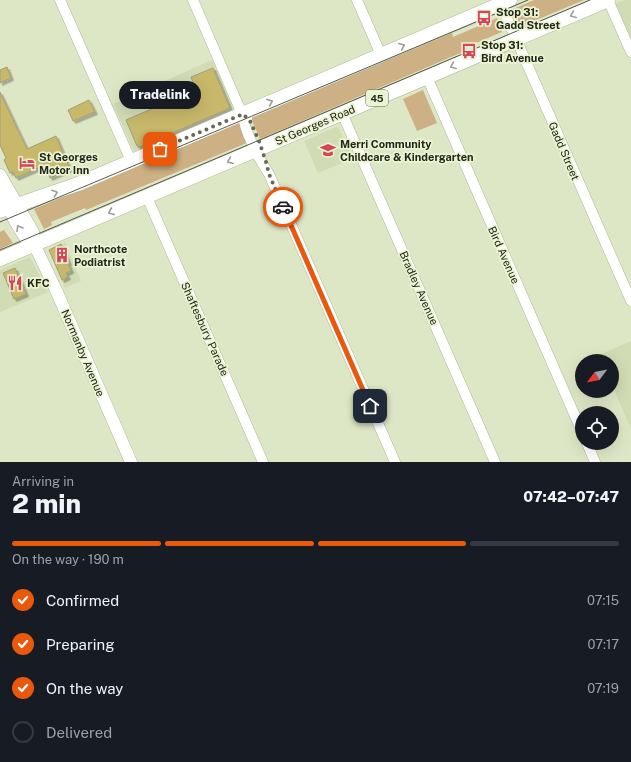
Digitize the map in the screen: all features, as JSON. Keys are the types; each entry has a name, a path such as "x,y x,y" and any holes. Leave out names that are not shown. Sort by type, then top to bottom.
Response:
{"highway":[{"name":"St Georges Road","path":"0,259 608,0"},
{"path":"9,208 62,190 381,55 503,1"}],"main road":[{"name":"Normanby Avenue","path":"0,175 9,208"},
{"name":"Normanby Avenue","path":"0,190 9,208 33,232 34,244 56,290 131,462"}],"street":[{"path":"60,0 131,161"},
{"path":"193,0 243,114 250,121 269,174 395,462"},
{"path":"357,0 381,55"},
{"path":"608,0 631,52"},
{"name":"Gadd Street","path":"503,1 516,39 631,301"},
{"name":"Bird Avenue","path":"427,77 575,416"},
{"name":"Bradley Avenue","path":"342,113 495,462"},
{"name":"Shaftesbury Parade","path":"147,197 264,462"},
{"path":"590,450 595,462"}],"shaded area":[{"path":"534,0 584,0 517,28 509,11"},
{"path":"625,0 631,0 631,41 615,4"},
{"path":"497,18 502,32 469,46 464,49 465,51 260,139 251,118 452,33 453,37"},
{"path":"212,60 233,108 134,151 113,104"},
{"path":"423,90 437,123 417,131 403,99"},
{"path":"241,122 249,142 86,210 85,208 51,222 52,225 44,229 34,209"},
{"name":"Merri Community Childcare & Kindergarten","path":"336,127 339,128 352,159 318,173 304,141"},
{"path":"4,230 13,243 0,249 0,232"},
{"path":"65,242 81,281 65,288 49,250"},
{"path":"30,257 48,292 0,312 0,270"},
{"path":"631,341 631,429 618,398 619,398 619,354 601,354"}],"building":[{"path":"7,67 11,78 0,83 0,70"},
{"path":"213,68 230,108 140,147 137,146 126,120 170,101 169,98 180,93 179,91 194,85 191,77"},
{"path":"0,92 27,149 56,136 70,169 50,178 45,165 16,178 13,172 10,173 4,160 6,158 0,145"},
{"path":"89,100 95,112 73,121 68,110"},
{"path":"61,244 71,271 66,273 68,277 62,280 49,250"},
{"name":"KFC","path":"15,268 26,294 14,299 3,273"}],"tram line":[{"path":"0,222 528,0"},
{"path":"0,250 590,0"}],"way so far":[{"path":"160,149 243,114 250,121 259,141 269,174 283,207"}],"place":[{"name":"Stop 31: Gadd Street","path":"484,18"},
{"name":"Stop 31: Bird Avenue","path":"469,51"},
{"name":"Tradelink","path":"160,149"},
{"name":"Merri Community Childcare & Kindergarten","path":"328,150"},
{"name":"St Georges Motor Inn","path":"27,163"},
{"name":"Northcote Podiatrist","path":"62,255"},
{"name":"KFC","path":"15,283"}],"route":[{"path":"283,207 370,406"}]}
